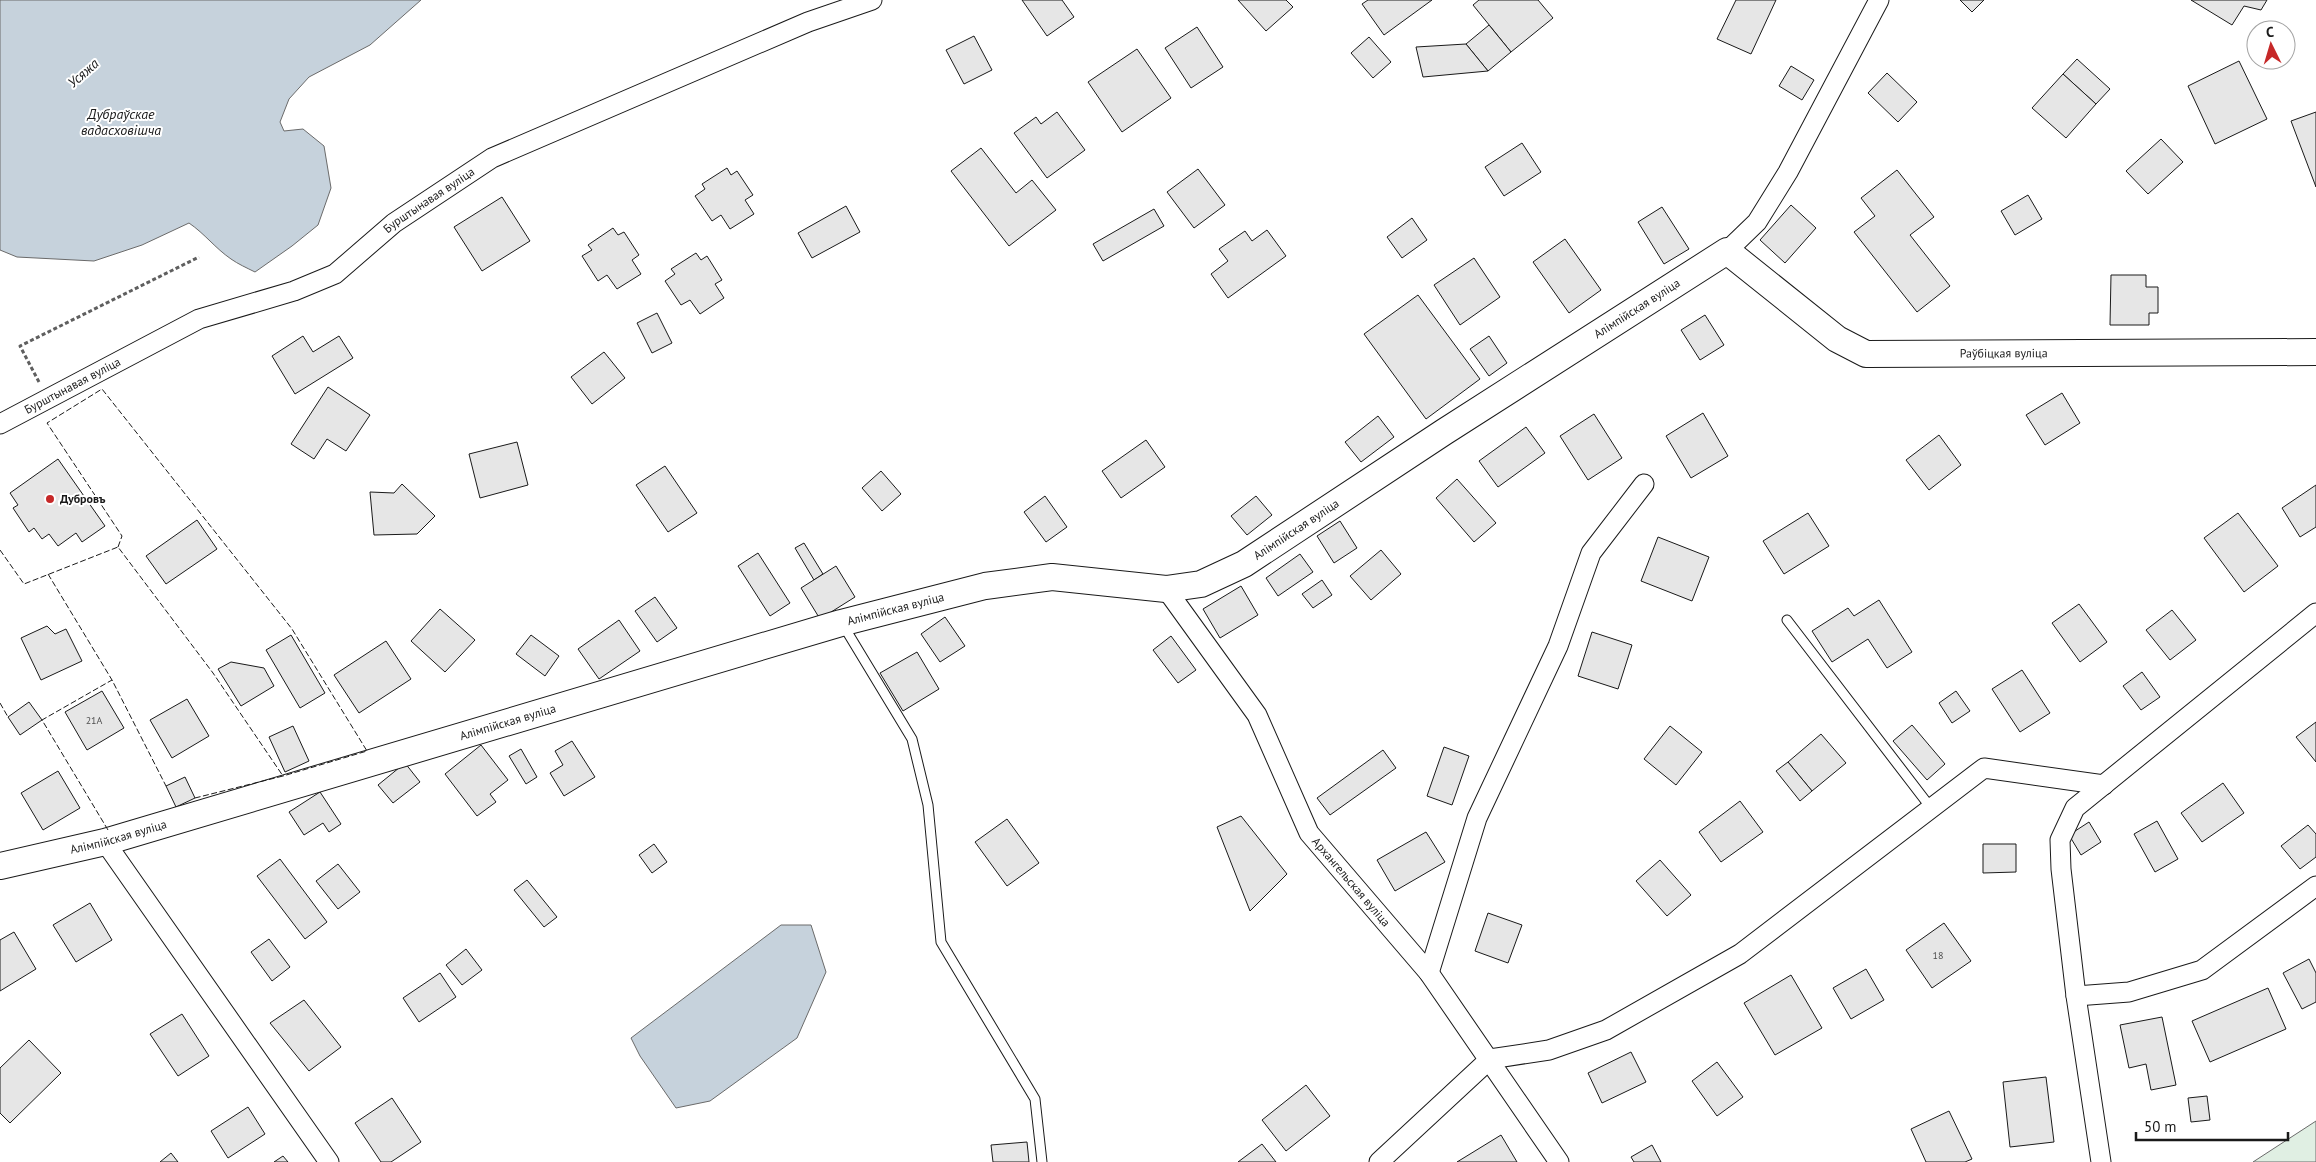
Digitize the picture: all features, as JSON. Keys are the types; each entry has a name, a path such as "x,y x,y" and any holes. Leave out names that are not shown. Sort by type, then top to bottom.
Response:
{"street":[{"name":"Бурштынавая вуліца","path":"0,424 199,319 294,291 335,274 394,223 492,158 808,22 872,0"},
{"path":"1728,251 1757,222 1788,172 1879,0"},
{"name":"Раўбіцкая вуліца","path":"1728,251 1837,339 1866,354 2316,352"},
{"name":"Алімпійская вуліца","path":"0,866 105,842 841,623 985,586 1052,578 1166,589 1201,584 1244,564 1444,432 1728,251"},
{"path":"1429,972 1477,818 1558,646 1592,553 1644,484"},
{"name":"Архангельская вуліца","path":"1166,589 1257,715 1309,833 1429,972 1559,1162"},
{"path":"2101,1162 2076,996 2061,869 2060,840 2075,808 2316,613"},
{"path":"1379,1162 1490,1059 1549,1050 1606,1030 1740,954 1984,768 2104,785"},
{"path":"105,842 329,1162"},
{"path":"2076,996 2129,992 2202,970 2316,886"}],"lane":[{"path":"1787,620 1928,804"},
{"path":"841,623 912,739 928,805 941,942 1035,1099 1042,1162"}],"path":[{"path":"48,398 20,346 199,258"}],"green space":[{"path":"2316,1121 2316,1162 2253,1162"}],"water":[{"name":"Дубраўскае вадасховішча","path":"0,0 421,0 370,45 309,77 289,99 280,122 284,131 303,129 324,146 331,188 318,225 255,272 225,255 189,223 142,245 94,261 17,257 0,250"},
{"path":"781,925 811,925 826,972 797,1038 710,1101 676,1108 640,1056 631,1038"}],"building":[{"path":"1022,0 1062,0 1074,17 1047,36"},
{"path":"1238,0 1286,0 1293,7 1266,31"},
{"path":"1368,0 1432,0 1384,35 1362,4"},
{"path":"1479,0 1538,0 1553,18 1511,52 1473,5"},
{"path":"1736,0 1776,0 1751,54 1717,39"},
{"path":"1960,0 1984,0 1972,12"},
{"path":"2191,0 2267,0 2261,10 2244,6 2232,25"},
{"path":"1489,25 1511,52 1488,71 1466,44"},
{"path":"1197,27 1223,67 1191,88 1165,48"},
{"path":"974,36 992,70 964,84 946,50"},
{"path":"1369,37 1391,62 1373,78 1351,53"},
{"path":"1466,44 1488,71 1423,77 1416,47"},
{"path":"1137,49 1171,98 1122,132 1088,82"},
{"path":"2077,59 2110,89 2096,104 2063,74"},
{"path":"2239,61 2267,119 2215,144 2188,86"},
{"path":"1791,66 1814,80 1802,100 1779,86"},
{"path":"1887,73 1917,102 1898,122 1868,93"},
{"path":"2063,74 2096,104 2066,138 2032,108"},
{"path":"1057,112 1085,150 1047,178 1014,133 1036,117 1041,124"},
{"path":"2316,112 2316,187 2291,121"},
{"path":"2161,139 2183,162 2148,194 2126,171"},
{"path":"1522,143 1541,172 1504,196 1485,167"},
{"path":"981,148 1016,193 1032,180 1056,210 1009,246 951,171"},
{"path":"727,168 731,175 737,171 753,195 745,200 754,214 730,229 721,215 712,221 695,196 705,189 702,184"},
{"path":"1198,169 1225,205 1194,228 1167,192"},
{"path":"1897,170 1934,217 1910,235 1950,286 1917,312 1854,232 1875,216 1861,198"},
{"path":"2028,195 2042,219 2015,235 2001,211"},
{"path":"502,197 530,241 482,271 454,227"},
{"path":"1791,205 1816,228 1785,263 1760,240"},
{"path":"846,206 860,232 812,258 798,233"},
{"path":"1662,207 1689,249 1664,264 1638,222"},
{"path":"1154,209 1164,226 1103,261 1093,244"},
{"path":"1412,218 1427,240 1402,258 1387,237"},
{"path":"613,228 618,235 624,232 639,255 632,260 641,274 617,289 607,275 598,281 582,256 592,250 588,245"},
{"path":"1267,230 1286,256 1228,298 1211,274 1228,261 1219,249 1245,231 1252,241"},
{"path":"1565,239 1601,290 1569,313 1533,262"},
{"path":"696,253 701,260 707,256 722,280 715,284 724,298 700,314 690,300 681,305 665,281 675,274 671,269"},
{"path":"1474,258 1500,297 1460,325 1434,285"},
{"path":"2111,275 2146,275 2146,287 2158,287 2158,313 2149,313 2149,325 2110,325"},
{"path":"1418,295 1480,379 1426,419 1364,334"},
{"path":"657,313 672,343 652,353 637,323"},
{"path":"1705,315 1724,345 1700,360 1681,330"},
{"path":"303,336 313,352 339,336 353,358 295,394 272,356"},
{"path":"1489,336 1507,363 1489,376 1470,349"},
{"path":"604,352 625,378 592,404 571,377"},
{"path":"328,387 370,415 346,451 327,439 314,459 291,444"},
{"path":"2062,393 2080,423 2045,445 2026,415"},
{"path":"1703,413 1728,456 1691,478 1666,436"},
{"path":"1594,414 1622,458 1588,480 1560,436"},
{"path":"1378,416 1394,437 1361,462 1345,442"},
{"path":"1526,427 1545,453 1498,487 1479,461"},
{"path":"1939,435 1961,465 1929,490 1906,460"},
{"path":"1146,440 1165,467 1121,498 1102,471"},
{"path":"517,442 528,485 480,498 469,454"},
{"name":"Дубровъ","path":"58,459 105,526 82,542 76,533 58,546 49,534 42,539 34,528 29,532 13,508 18,505 10,493"},
{"path":"665,466 697,513 668,532 636,485"},
{"path":"881,471 901,494 882,511 862,488"},
{"path":"1457,479 1496,523 1474,542 1436,498"},
{"path":"402,484 435,516 417,534 374,535 370,492 394,493"},
{"path":"2316,485 2316,527 2300,537 2282,508"},
{"path":"1045,496 1067,527 1046,542 1024,512"},
{"path":"1256,496 1272,515 1247,535 1231,516"},
{"path":"1808,513 1829,546 1784,574 1763,541"},
{"path":"2238,513 2278,566 2244,592 2204,538"},
{"path":"197,520 217,549 166,584 146,556"},
{"path":"1340,521 1357,548 1334,563 1317,536"},
{"path":"1658,537 1709,557 1692,601 1641,581"},
{"path":"804,543 823,574 814,580 795,548"},
{"path":"1381,550 1401,574 1371,600 1350,576"},
{"path":"758,553 790,603 770,616 738,566"},
{"path":"1300,554 1313,572 1278,596 1266,578"},
{"path":"836,566 855,597 820,619 801,588"},
{"path":"1322,580 1332,595 1313,608 1302,594"},
{"path":"1241,586 1258,615 1220,638 1203,609"},
{"path":"655,597 677,628 657,642 635,611"},
{"path":"1879,600 1912,652 1887,668 1868,639 1832,662 1812,631 1848,608 1854,616"},
{"path":"2079,604 2107,642 2080,662 2052,623"},
{"path":"440,609 475,640 445,672 411,641"},
{"path":"2172,610 2196,640 2170,660 2146,630"},
{"path":"945,617 965,646 940,662 921,634"},
{"path":"619,620 640,651 599,679 578,649"},
{"path":"47,626 55,634 66,629 82,661 41,680 21,638"},
{"path":"1592,632 1632,645 1618,689 1578,676"},
{"path":"291,635 325,693 300,708 266,650"},
{"path":"531,635 559,656 545,676 516,654"},
{"path":"1171,636 1196,670 1178,683 1153,650"},
{"path":"386,641 411,679 359,713 334,675"},
{"path":"917,652 939,689 903,711 880,673"},
{"path":"231,662 264,668 274,686 241,706 218,669"},
{"path":"2022,670 2050,713 2020,732 1992,689"},
{"path":"2142,672 2160,697 2141,710 2123,686"},
{"path":"102,691 124,728 87,750 65,712"},
{"path":"1956,691 1970,711 1952,723 1939,703"},
{"path":"187,699 209,736 172,758 150,720"},
{"path":"29,702 42,720 20,735 8,717"},
{"path":"2316,722 2316,762 2296,737"},
{"path":"1912,725 1945,764 1927,780 1893,741"},
{"path":"293,726 309,761 285,772 269,737"},
{"path":"1670,726 1702,752 1676,785 1644,759"},
{"path":"1821,734 1846,763 1812,791 1788,762"},
{"path":"572,741 595,777 564,796 550,773 563,765 555,751"},
{"path":"481,745 508,780 490,794 496,802 477,816 445,774"},
{"path":"1444,747 1469,756 1452,805 1427,796"},
{"path":"521,749 537,777 526,784 509,756"},
{"path":"1383,750 1396,768 1330,815 1317,798"},
{"path":"1788,762 1812,791 1800,801 1776,771"},
{"path":"405,763 420,782 393,803 378,785"},
{"path":"58,771 80,808 43,830 21,793"},
{"path":"185,777 195,798 176,807 166,786"},
{"path":"2223,783 2244,813 2202,842 2181,813"},
{"path":"320,792 341,824 329,832 323,823 304,835 289,812"},
{"path":"1740,801 1763,832 1721,862 1699,832"},
{"path":"1241,816 1287,874 1250,911 1217,827"},
{"path":"1007,819 1039,863 1007,886 975,842"},
{"path":"2157,821 2178,859 2155,872 2134,834"},
{"path":"2089,822 2101,842 2081,855 2069,835"},
{"path":"2308,825 2316,834 2316,857 2300,869 2281,846"},
{"path":"1426,832 1445,862 1395,891 1377,860"},
{"path":"654,844 667,862 652,873 639,855"},
{"path":"1983,844 2016,844 2016,872 1983,873"},
{"path":"280,859 327,922 305,939 257,876"},
{"path":"1660,860 1691,895 1667,916 1636,881"},
{"path":"338,864 360,892 338,909 316,881"},
{"path":"527,880 557,917 544,927 514,890"},
{"path":"90,903 112,940 76,962 53,925"},
{"path":"1488,913 1522,925 1508,963 1475,951"},
{"path":"1944,923 1971,961 1932,988 1906,950"},
{"path":"14,932 36,969 0,991 0,940"},
{"path":"269,939 290,967 272,981 251,952"},
{"path":"466,949 482,970 462,985 446,965"},
{"path":"2309,959 2316,973 2316,1002 2302,1009 2283,973"},
{"path":"1866,969 1884,1000 1851,1019 1833,988"},
{"path":"440,973 456,997 419,1022 403,998"},
{"path":"1791,975 1822,1028 1775,1055 1744,1003"},
{"path":"2268,988 2286,1029 2210,1062 2192,1021"},
{"path":"304,1000 341,1047 309,1071 270,1023"},
{"path":"182,1014 209,1056 178,1076 150,1034"},
{"path":"2162,1017 2176,1085 2151,1090 2146,1064 2129,1068 2120,1025"},
{"path":"29,1040 61,1073 10,1123 0,1113 0,1068"},
{"path":"1631,1052 1646,1082 1602,1103 1588,1073"},
{"path":"1717,1062 1743,1097 1717,1116 1692,1081"},
{"path":"2046,1077 2054,1142 2010,1147 2003,1082"},
{"path":"1306,1085 1330,1116 1286,1151 1262,1120"},
{"path":"2207,1096 2210,1120 2191,1122 2188,1098"},
{"path":"392,1098 421,1142 391,1162 381,1162 355,1123"},
{"path":"248,1107 265,1134 228,1158 211,1131"},
{"path":"1949,1111 1972,1159 1965,1162 1926,1162 1911,1129"},
{"path":"1501,1135 1517,1162 1457,1162"},
{"path":"1027,1142 1029,1162 993,1162 991,1145"},
{"path":"1262,1144 1276,1162 1238,1162"},
{"path":"1652,1145 1661,1162 1634,1162 1631,1157"},
{"path":"171,1153 178,1162 160,1162"},
{"path":"283,1156 288,1162 274,1162"}],"fence":[{"path":"118,547 122,536 47,423 102,389 292,629 367,751 283,776"},
{"path":"0,550 24,584 118,547 213,673 283,776 195,798"},
{"path":"48,574 112,680"},
{"path":"108,830 42,720 112,680 166,786"},
{"path":"0,703 8,717"}],"place":[{"name":"Дубровъ","path":"50,499"}],"water label":[{"name":"Усяжа","path":"83,73"}]}
